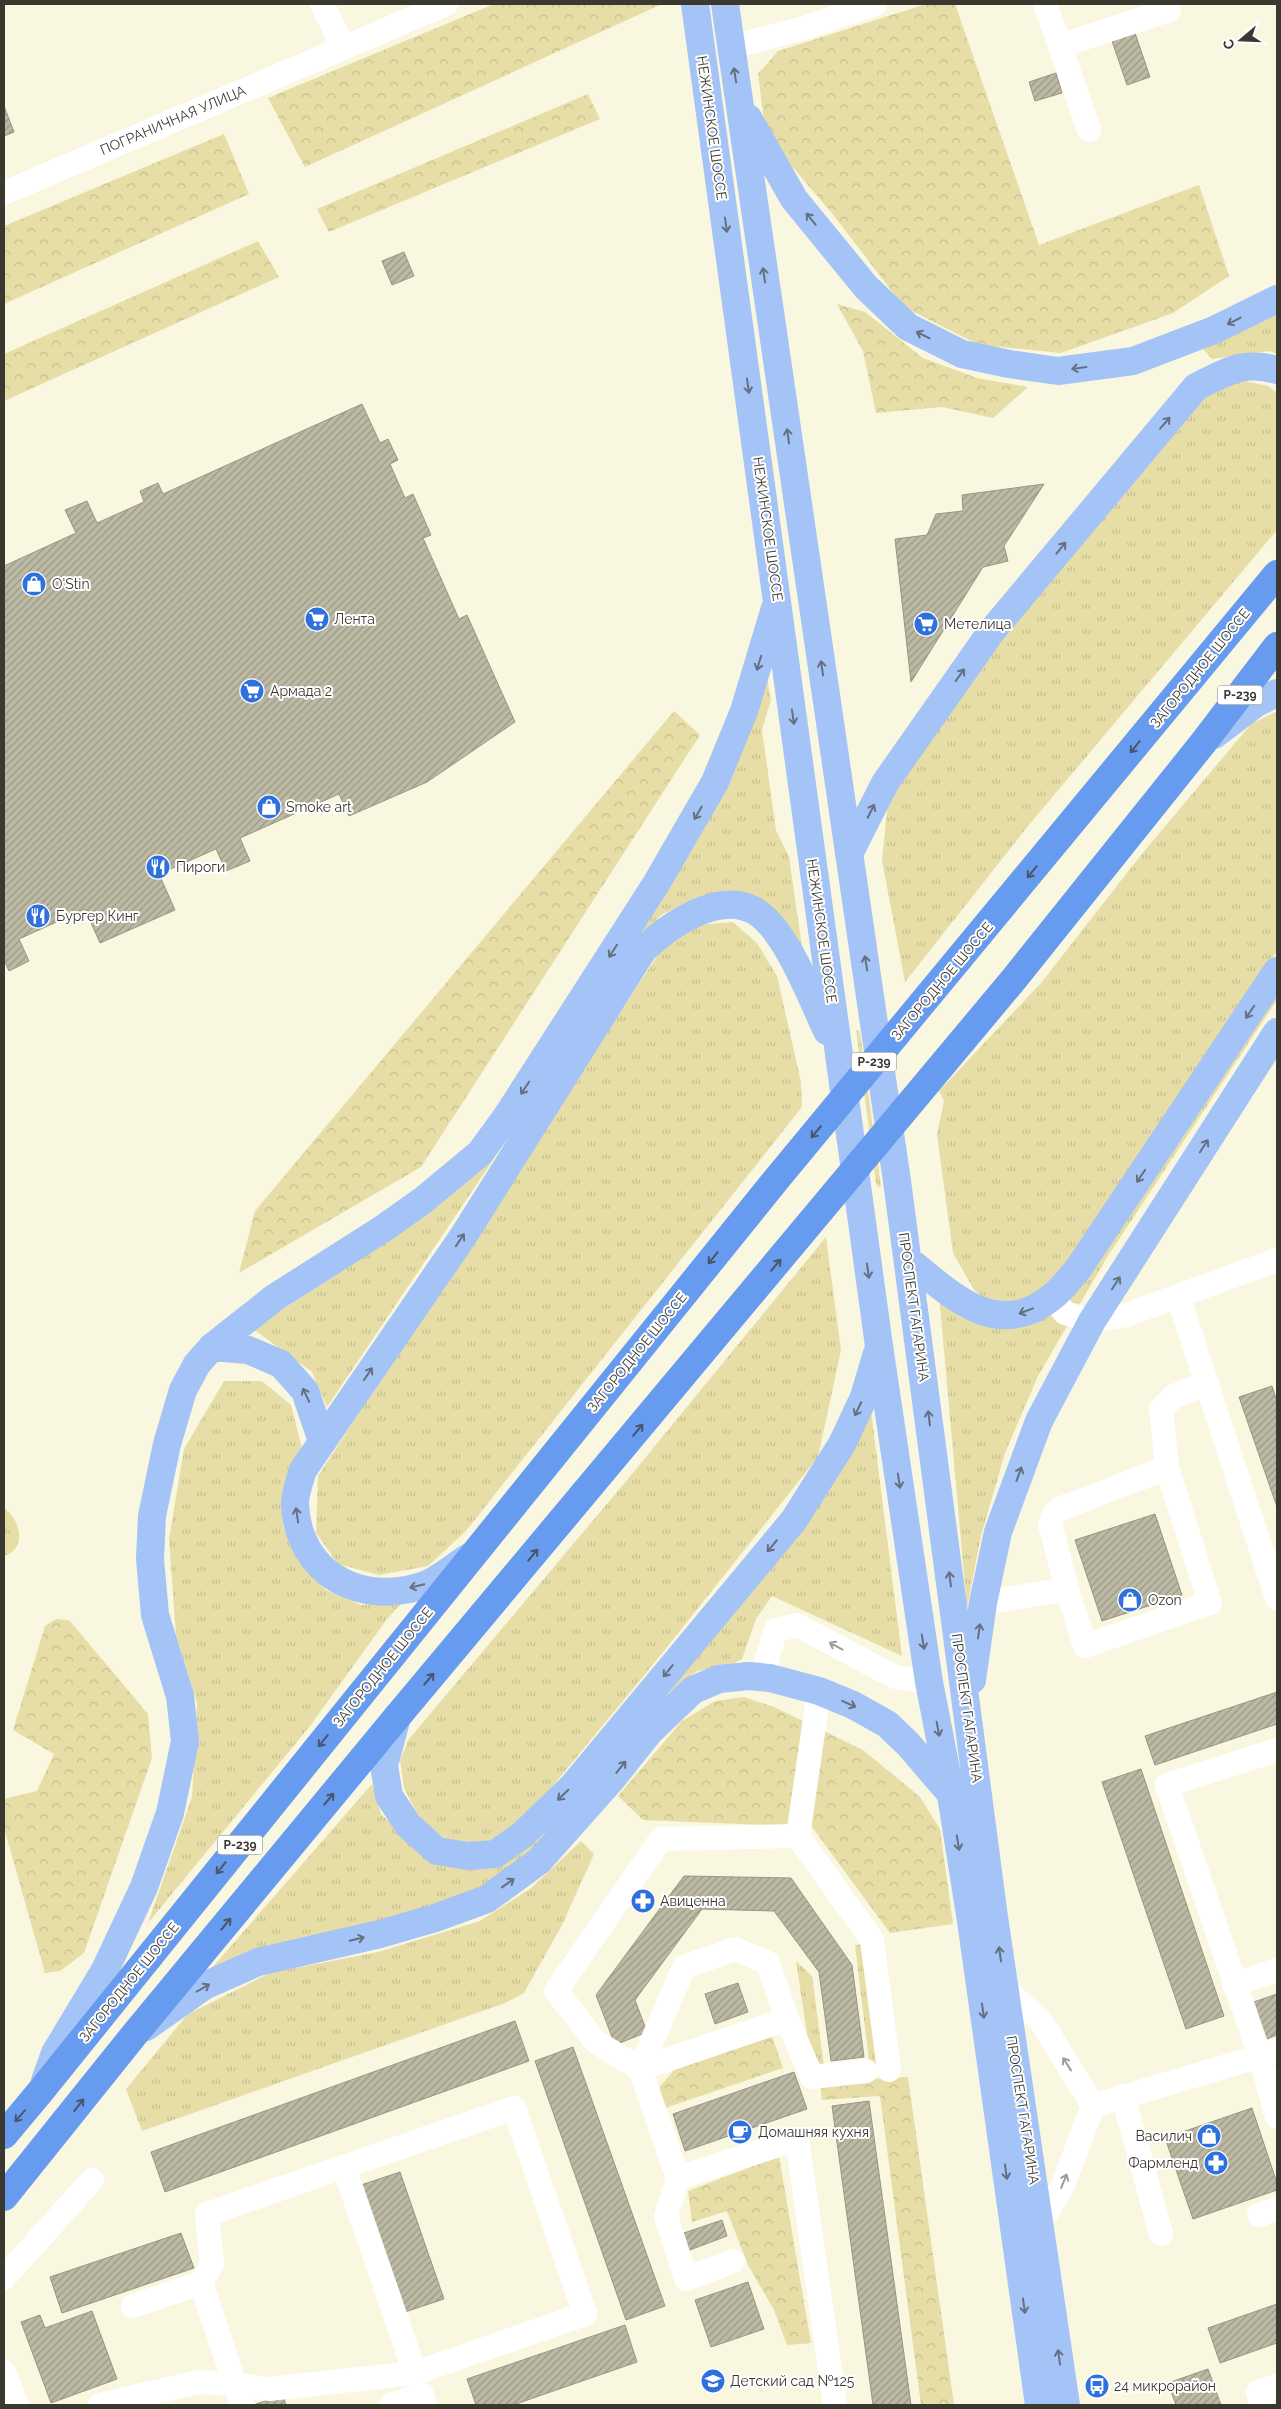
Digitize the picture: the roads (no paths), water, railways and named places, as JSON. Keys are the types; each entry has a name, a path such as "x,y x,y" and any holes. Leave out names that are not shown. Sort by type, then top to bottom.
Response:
{"highway":[{"name":"ЗАГОРОДНОЕ ШОССЕ","path":"4,2135 774,1182 1277,574"},
{"name":"Р-239","path":"4,2197 134,2035 397,1716 989,1009 1203,743 1277,646"}],"main road":[{"name":"НЕЖИНСКОЕ ШОССЕ","path":"695,4 778,599 838,1056"},
{"path":"724,4 849,854"},
{"path":"740,104 794,199 866,287 908,327 962,354 1009,364 1058,371 1133,361 1214,330 1277,299"},
{"path":"849,854 885,783 986,639 1196,387 1233,369 1259,365 1277,370"},
{"path":"40,2092 55,2053 109,1962 144,1887 170,1813 185,1741 180,1696 155,1615 150,1559 152,1516 167,1444 183,1390 198,1364 212,1346 274,1298 384,1228 422,1201 480,1153 508,1116 656,884 716,782 744,711 778,599"},
{"path":"1203,743 1256,703 1277,693"},
{"name":"ПРОСПЕКТ ГАГАРИНА","path":"849,854 908,1260 1005,1989 1066,2405"},
{"path":"474,1553 428,1584 387,1593 350,1586 321,1569 301,1538 295,1502 303,1470 464,1235 643,950 660,933 691,913 735,906 755,911 773,929 794,961 838,1056"},
{"path":"908,1260 964,1305 990,1314 1013,1315 1033,1308 1052,1297 1078,1269 1277,971"},
{"path":"967,1714 983,1603 998,1532 1039,1421 1092,1322 1277,1032"},
{"name":"ПРОСПЕКТ ГАГАРИНА","path":"838,1056 929,1682 951,1795 971,1920 1038,2405"},
{"path":"212,1346 248,1350 282,1364 305,1391 322,1441"},
{"path":"397,1716 384,1765 389,1796 408,1825 437,1851 468,1856 495,1854 521,1836 573,1786 794,1520 842,1444 864,1397 879,1346"},
{"path":"134,2035 204,1986 258,1962 380,1934 435,1918 487,1899 539,1861 650,1731 693,1690 719,1679 749,1676 770,1678 819,1692 853,1705 887,1724 908,1744 951,1795"}],"street":[{"path":"322,4 343,47"},
{"name":"ПОГРАНИЧНАЯ УЛИЦА","path":"4,193 446,4"},
{"path":"730,47 804,28 875,4"},
{"path":"1045,4 1089,130"},
{"path":"1060,46 1169,10 1167,4"},
{"path":"1052,1297 1065,1313 1092,1322 1126,1316 1277,1260"},
{"path":"1178,1296 1277,1598"},
{"path":"1167,1468 1062,1508 1054,1514 1050,1524 1067,1589 1085,1646 1210,1603 1167,1468 1161,1409 1174,1396 1207,1383"},
{"path":"983,1603 1067,1589"},
{"path":"770,1678 766,1662 776,1630 796,1625 895,1677 929,1682"},
{"path":"640,2069 684,1967 735,1949 768,1963 787,2019 812,2077 878,2071 872,1940 798,1836 819,1692"},
{"path":"1277,1750 1167,1785 1234,1984 1269,2054 1277,2117"},
{"path":"733,2261 686,2279 666,2216 678,2178 640,2069 595,2041 556,1991 661,1839 798,1836"},
{"path":"1234,1984 1277,1970"},
{"path":"1005,1989 1041,2022 1093,2106"},
{"path":"640,2069 787,2019"},
{"path":"1093,2106 1269,2054"},
{"path":"1123,2096 1161,2234"},
{"path":"1040,2223 1062,2187 1093,2106"},
{"path":"100,2405 198,2382 239,2394 415,2373 585,2314 514,2108 207,2214 212,2264 201,2283 133,2306"},
{"path":"678,2178 797,2139 835,2405"},
{"path":"344,2167 415,2373"},
{"path":"4,2278 92,2180"},
{"path":"201,2283 239,2394"},
{"path":"4,2372 16,2405"},
{"path":"1262,2405 1258,2392 1277,2386"},
{"path":"391,2405 422,2395 425,2405"}],"place":[{"name":"O'Stin","path":"34,584"},
{"name":"Лента","path":"317,619"},
{"name":"Метелица","path":"926,624"},
{"name":"Армада 2","path":"252,691"},
{"name":"Smoke art","path":"269,807"},
{"name":"Пироги","path":"158,867"},
{"name":"Бургер Кинг","path":"38,916"},
{"name":"Ozon","path":"1130,1600"},
{"name":"Авиценна","path":"643,1901"},
{"name":"Домашняя кухня","path":"740,2132"},
{"name":"Василич","path":"1209,2136"},
{"name":"Фармленд","path":"1216,2163"},
{"name":"Детский сад №125","path":"713,2381"},
{"name":"24 микрорайон","path":"1097,2386"}]}
